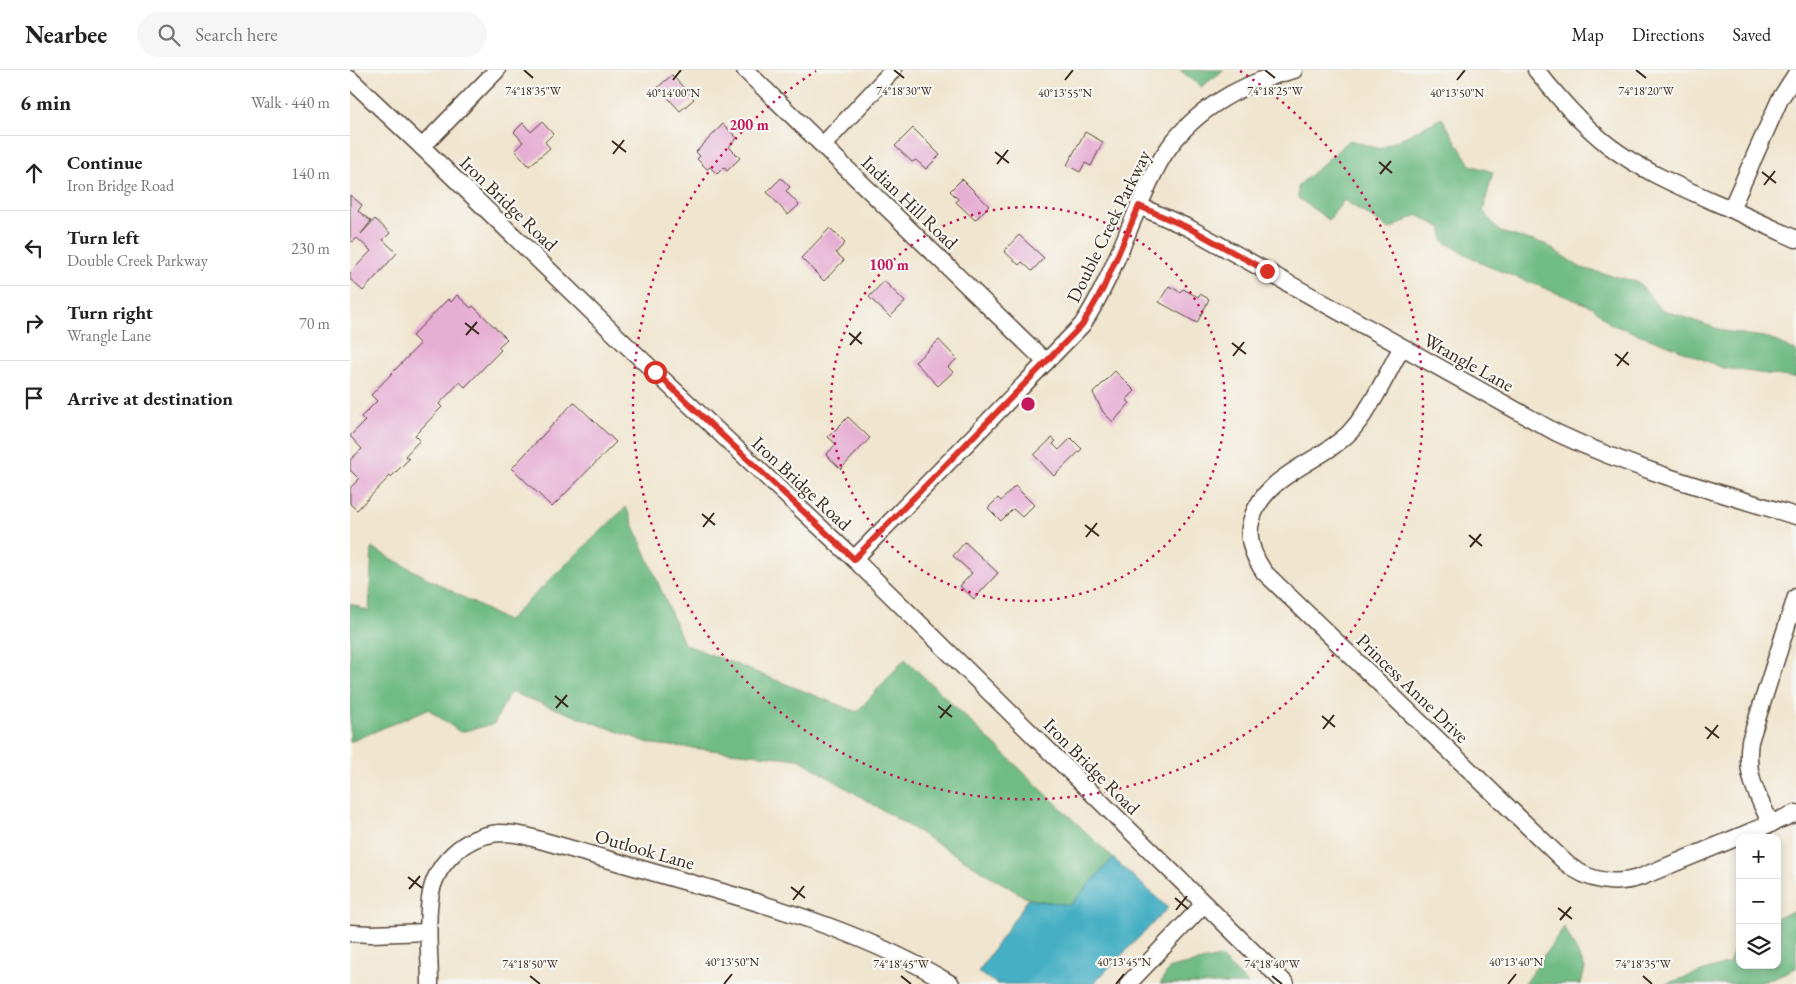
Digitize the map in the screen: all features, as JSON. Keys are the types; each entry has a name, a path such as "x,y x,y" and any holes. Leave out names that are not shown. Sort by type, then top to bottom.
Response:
{"street":[{"path":"422,147 497,70"},
{"name":"Indian Hill Road","path":"745,70 1046,362"},
{"path":"823,145 894,70"},
{"name":"Double Creek Parkway","path":"854,559 1082,325 1103,289 1160,162 1170,147 1195,119 1219,100 1241,87 1294,70"},
{"path":"1536,70 1568,108 1608,145 1635,163 1668,181 1796,239"},
{"path":"1731,209 1780,99 1796,74"},
{"name":"Iron Bridge Road","path":"350,80 364,90 623,342 854,559 1286,984"},
{"name":"Wrangle Lane","path":"1139,206 1189,228 1557,433 1595,451 1635,466 1796,516"},
{"name":"Princess Anne Drive","path":"1402,347 1365,412 1350,432 1326,452 1275,483 1258,501 1254,511 1250,535 1254,554 1264,572 1566,863 1588,877 1614,882 1634,880 1796,813"},
{"path":"1771,824 1752,783 1748,770 1748,756 1750,741 1796,597"},
{"name":"Outlook Lane","path":"430,984 428,932 430,898 434,881 442,866 454,852 467,843 482,836 510,833 802,916 873,943 951,984"},
{"path":"1128,984 1204,904"},
{"path":"350,933 428,932"}],"green space":[{"path":"1180,70 1224,70 1201,87"},
{"path":"1442,118 1470,165 1493,172 1483,211 1500,232 1545,244 1581,268 1638,282 1660,309 1724,331 1769,338 1796,351 1796,378 1723,368 1666,344 1610,324 1593,307 1485,265 1443,241 1442,228 1417,215 1390,229 1344,200 1329,220 1298,198 1298,186 1350,140 1380,149"},
{"path":"626,507 684,644 857,712 905,659 1113,858 1070,905 1028,899 799,759 652,744 510,692 494,724 460,732 428,709 350,742 350,603 369,612 372,548 507,621"},
{"path":"1796,911 1796,968 1758,984 1665,984 1729,963 1736,944 1736,969 1781,969 1781,916"},
{"path":"1564,927 1585,968 1581,984 1524,984"},
{"path":"1220,957 1248,984 1160,984 1170,968"}],"water":[{"path":"1113,858 1168,908 1096,981 1091,984 997,984 978,972 1028,899 1070,905"}],"building":[{"path":"672,75 694,99 680,111 658,87"},
{"path":"542,122 553,134 545,142 550,148 529,166 515,150 523,142 514,132 523,123 531,132"},
{"path":"723,124 737,138 729,147 740,158 727,171 724,167 717,174 710,167 707,169 697,159 700,156 696,152"},
{"path":"913,128 940,155 926,169 916,160 912,162 895,146"},
{"path":"1085,132 1103,142 1091,166 1085,163 1080,172 1067,165"},
{"path":"781,178 790,187 786,191 799,205 788,215 767,192"},
{"path":"962,179 989,206 975,220 956,202 958,199 950,191"},
{"path":"350,195 362,205 358,211 371,221 361,234 375,219 390,233 383,240 397,253 363,291 350,279 350,273 371,251 357,238 353,242 350,240"},
{"path":"830,228 845,243 836,253 844,260 824,281 801,258"},
{"path":"1019,235 1044,258 1032,271 1022,262 1019,265 1004,251"},
{"path":"884,281 905,302 890,317 869,297"},
{"path":"1169,286 1180,292 1183,289 1198,297 1200,294 1209,299 1197,323 1159,302"},
{"path":"457,295 471,308 473,306 507,339 498,347 501,350 465,387 460,382 439,404 442,407 415,435 420,440 405,456 409,459 357,510 350,504 350,488 359,479 350,470 350,460 362,449 350,436 365,421 361,417 377,401 371,395 420,344 412,336 448,299 451,302"},
{"path":"939,340 957,359 948,367 953,372 938,386 915,362"},
{"path":"1115,371 1135,391 1126,400 1130,403 1113,422 1103,412 1093,393"},
{"path":"574,402 616,442 552,507 512,468"},
{"path":"848,417 870,438 841,469 826,455 836,444 828,437"},
{"path":"1052,438 1056,441 1053,444 1059,450 1071,438 1082,449 1054,476 1034,455"},
{"path":"1015,486 1034,505 1022,517 1013,509 1001,521 988,508 998,498 1001,501"},
{"path":"965,542 998,573 974,599 960,586 972,573 953,556"}],"route":[{"path":"655,372 854,559 1082,325 1103,289 1139,206 1189,228 1267,271"}]}
